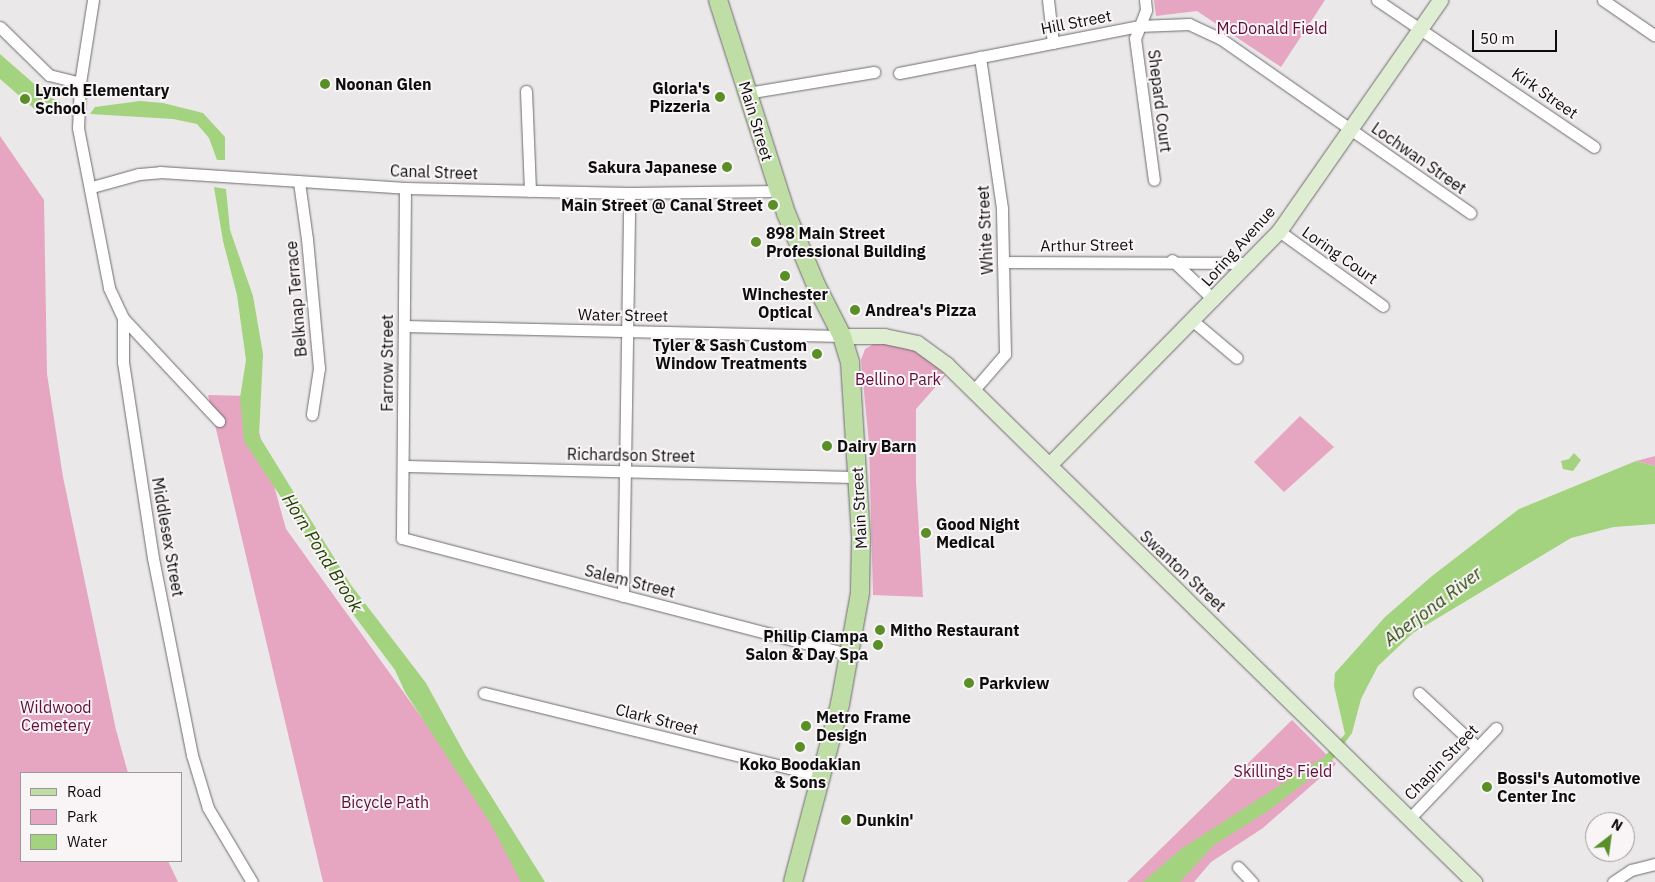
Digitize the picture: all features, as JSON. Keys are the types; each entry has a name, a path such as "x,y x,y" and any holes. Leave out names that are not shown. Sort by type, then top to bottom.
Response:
{"main road":[{"name":"Main Street","path":"718,0 778,191 816,286 842,336 850,362 858,476 860,593 850,655 823,776 793,882"}],"street":[{"name":"Middlesex Street","path":"93,0 80,83 78,128 92,187 109,288 123,318 123,362 153,558 192,756 208,808 252,882"},
{"path":"1048,0 1053,43"},
{"name":"Shepard Court","path":"1145,0 1146,10 1138,26 1136,38 1154,180"},
{"name":"Kirk Street","path":"1377,0 1422,28 1594,147"},
{"name":"Loring Avenue","path":"1049,465 1214,300 1278,231 1440,0"},
{"path":"1603,0 1654,35"},
{"name":"Hill Street","path":"899,73 1138,26 1189,24 1222,39 1350,129"},
{"path":"0,27 49,75 80,83"},
{"name":"White Street","path":"973,391 1005,354 1002,208 980,57"},
{"path":"747,93 874,72"},
{"path":"526,91 530,191"},
{"name":"Lochwan Street","path":"1350,129 1470,213"},
{"name":"Canal Street","path":"92,187 139,174 160,172 238,175 298,182 405,188 629,193 778,191"},
{"name":"Belknap Terrace","path":"298,182 308,239 319,368 312,414"},
{"name":"Farrow Street","path":"402,538 405,188"},
{"path":"624,596 625,332 629,193"},
{"name":"Loring Court","path":"1278,231 1383,306"},
{"path":"1172,260 1214,300"},
{"name":"Arthur Street","path":"1003,262 1172,260 1250,263"},
{"path":"123,318 219,421"},
{"path":"1193,321 1236,358"},
{"name":"Water Street","path":"404,326 842,336"},
{"name":"Swanton Street","path":"842,336 884,336 917,343 946,364 1474,882"},
{"name":"Richardson Street","path":"403,466 858,476"},
{"name":"Salem Street","path":"402,538 850,655"},
{"name":"Clark Street","path":"484,693 823,776"},
{"path":"1419,694 1477,747"},
{"name":"Chapin Street","path":"1409,819 1496,728"},
{"path":"1613,882 1631,870 1655,864"},
{"path":"1238,867 1252,882"}],"green space":[{"name":"McDonald Field","path":"1154,0 1325,0 1281,67 1197,11 1156,16"},
{"name":"Wildwood Cemetery","path":"0,136 44,200 47,374 63,477 116,730 128,772 20,772 20,862 168,862 178,882 0,882"},
{"name":"Bellino Park","path":"877,342 908,346 926,355 946,375 916,409 916,482 923,597 873,595 869,444 861,360 865,349"},
{"name":"Bicycle Path","path":"208,395 249,396 286,529 540,882 323,882"},
{"path":"1300,416 1334,447 1284,492 1254,462"},
{"path":"1655,456 1655,466 1636,461"},
{"name":"Skillings Field","path":"1292,720 1336,764 1263,828 1211,862 1194,882 1127,882"}],"water":[{"path":"0,54 48,96 61,103 60,109 54,114 38,112 0,79"},
{"path":"140,101 163,103 203,113 225,137 225,160 217,160 209,138 197,124 173,119 90,114 95,107"},
{"name":"Horn Pond Brook","path":"214,187 226,189 230,230 253,296 263,354 259,436 351,585 426,683 466,756 545,882 521,882 491,824 405,692 395,670 347,606 342,590 244,441 240,398 246,360 237,295 223,241"},
{"path":"1574,453 1581,460 1573,471 1563,469 1561,461 1569,459"},
{"name":"Aberjona River","path":"1636,461 1655,466 1655,524 1614,527 1571,538 1413,633 1378,666 1361,699 1352,733 1330,763 1268,811 1214,845 1180,882 1143,882 1181,849 1324,757 1345,734 1334,686 1335,673 1385,617 1432,576 1519,509"}],"place":[{"name":"Noonan Glen","path":"325,84"},
{"name":"Gloria's Pizzeria","path":"720,97"},
{"name":"Lynch Elementary School","path":"25,99"},
{"name":"Sakura Japanese","path":"727,167"},
{"name":"Main Street @ Canal Street","path":"773,205"},
{"name":"898 Main Street Professional Building","path":"756,242"},
{"name":"Winchester Optical","path":"785,276"},
{"name":"Andrea's Pizza","path":"855,310"},
{"name":"Tyler & Sash Custom Window Treatments","path":"817,354"},
{"name":"Dairy Barn","path":"827,446"},
{"name":"Good Night Medical","path":"926,533"},
{"name":"Mitho Restaurant","path":"880,630"},
{"name":"Philip Ciampa Salon & Day Spa","path":"878,645"},
{"name":"Parkview","path":"969,683"},
{"name":"Metro Frame Design","path":"806,726"},
{"name":"Koko Boodakian & Sons","path":"800,747"},
{"name":"Bossi's Automotive Center Inc","path":"1487,787"},
{"name":"Dunkin'","path":"846,820"}]}
